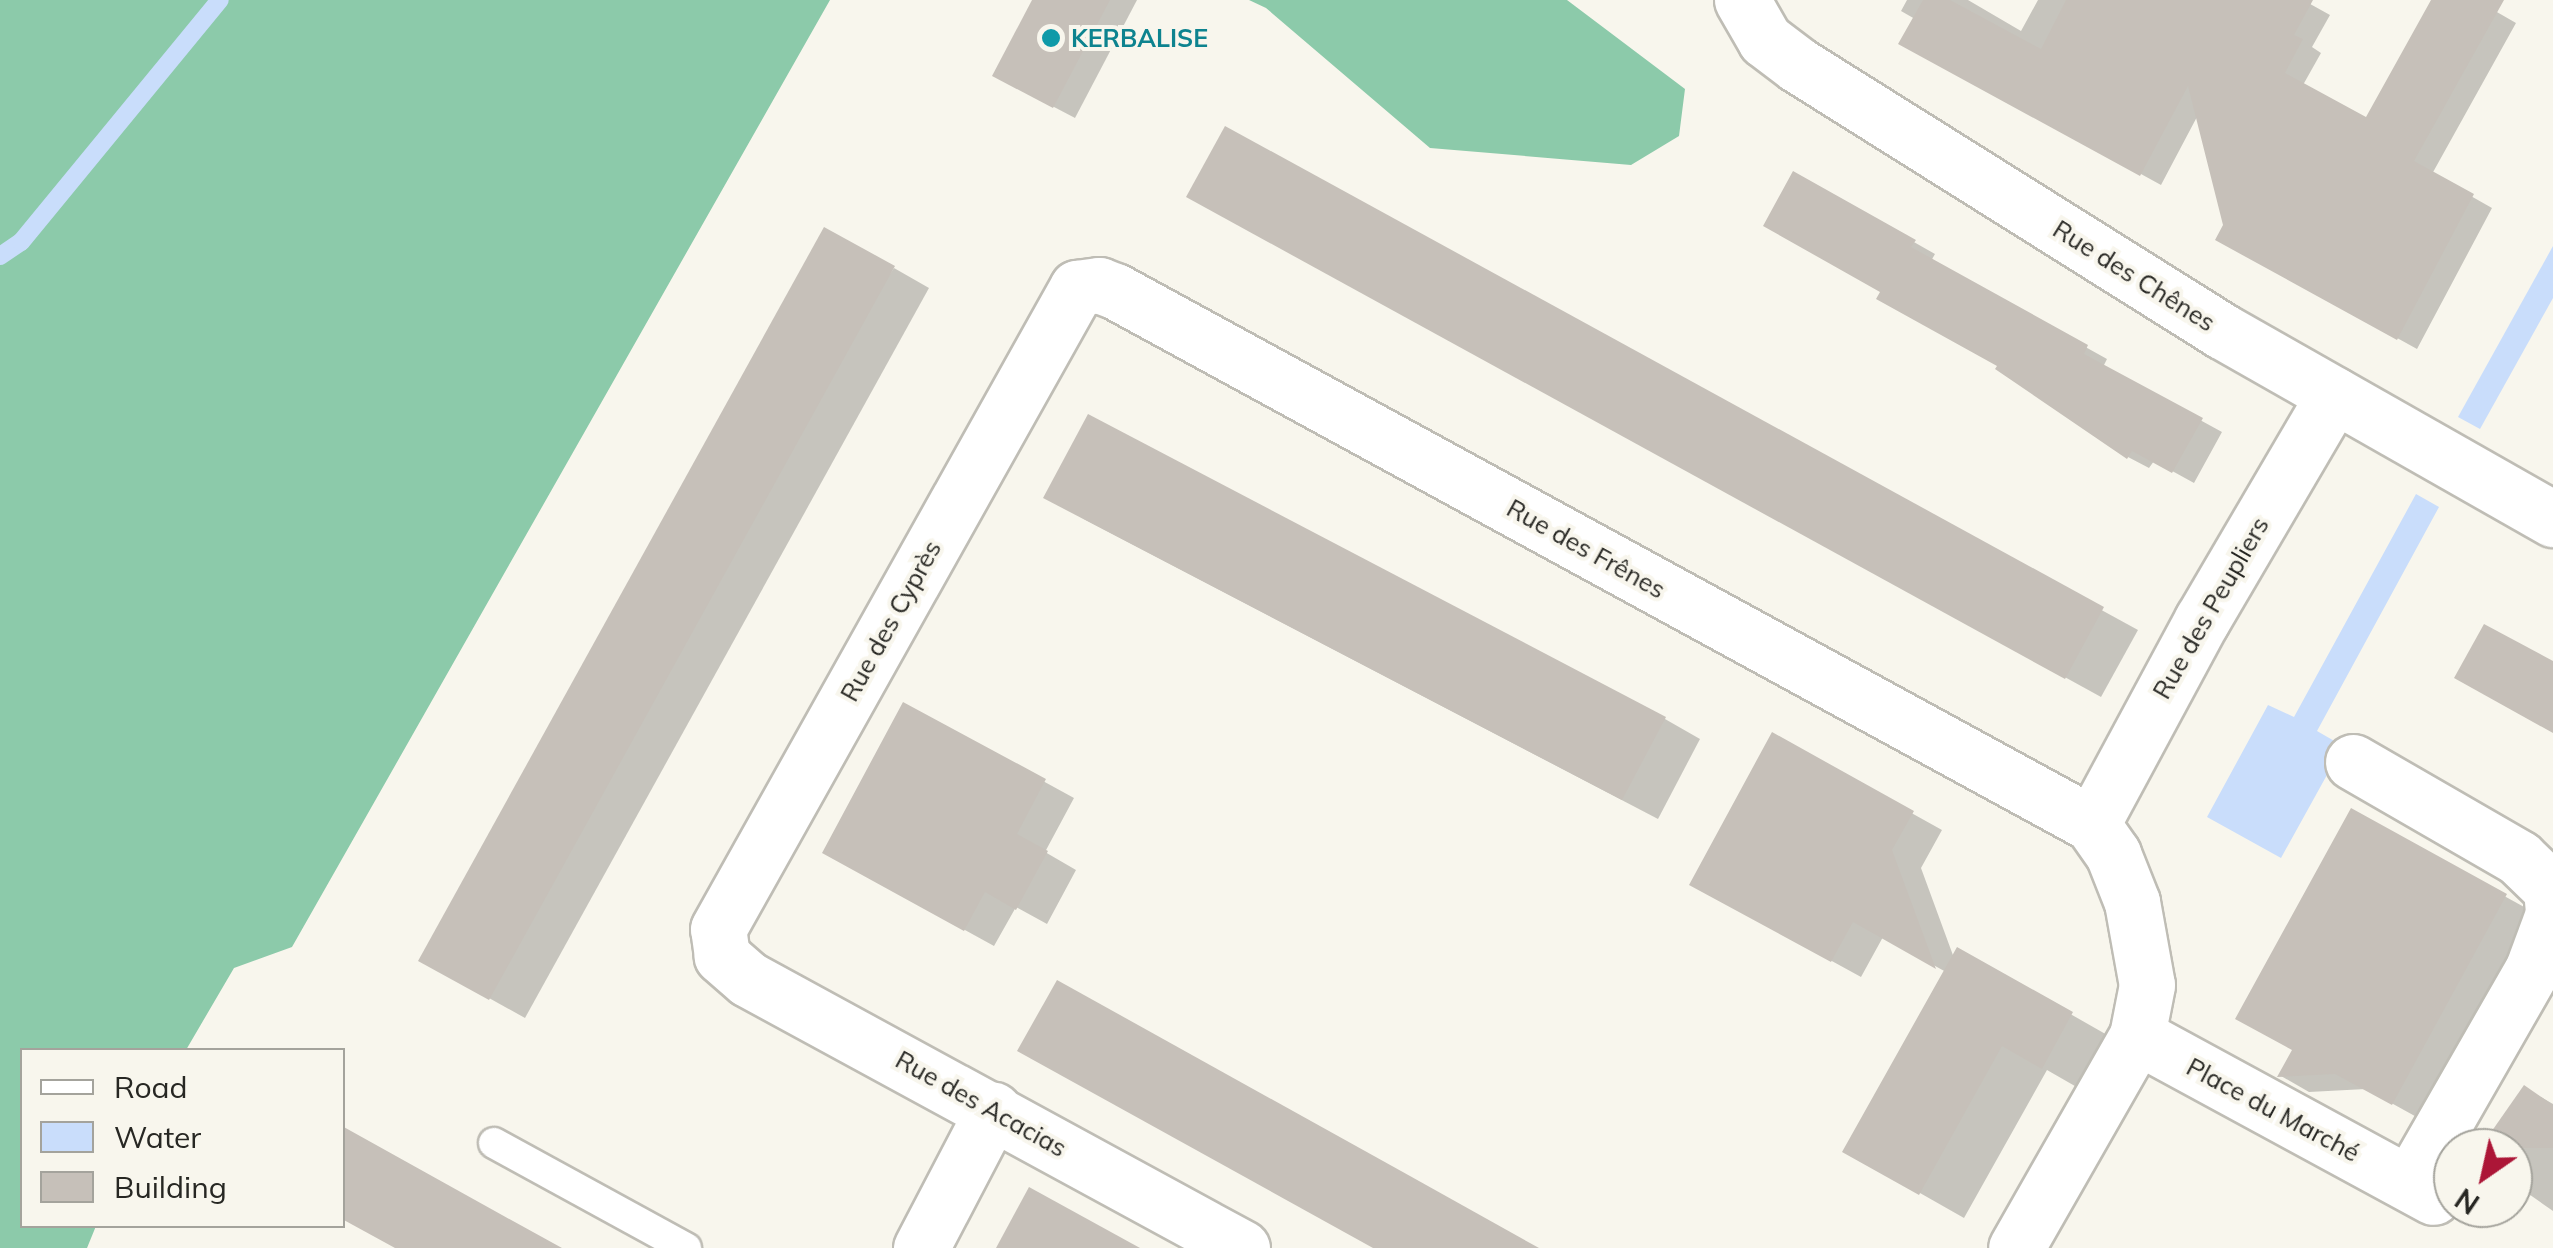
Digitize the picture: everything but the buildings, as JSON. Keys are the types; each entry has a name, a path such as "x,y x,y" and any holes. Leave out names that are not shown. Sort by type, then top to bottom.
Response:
{"street":[{"name":"Rue des Chênes","path":"1742,0 1766,40 1798,65 2222,331 2553,519"},
{"name":"Rue des Frênes","path":"1077,288 1099,285 1116,292 2092,824"},
{"name":"Rue des Cyprès","path":"722,956 718,929 1077,288"},
{"name":"Rue des Peupliers","path":"2092,824 2202,620 2334,395"},
{"name":"Place du Marché","path":"2137,1036 2422,1190 2534,968 2553,914 2551,889 2518,858 2354,762"},
{"path":"2016,1248 2137,1036 2147,985 2132,902 2113,854 2092,824"},
{"name":"Rue des Acacias","path":"722,956 748,979 1242,1248"},
{"path":"921,1248 993,1110"}],"lane":[{"path":"494,1144 686,1248"}],"green space":[{"path":"0,0 830,0 292,947 234,968 187,1048 20,1048 20,1228 95,1228 87,1248 0,1248"},
{"path":"1249,0 1567,0 1685,89 1679,136 1631,165 1430,148 1266,8"}],"water":[{"path":"2553,246 2553,298 2480,429 2458,417"},
{"path":"2416,494 2439,507 2317,731 2343,746 2281,858 2207,817 2268,705 2294,717"}],"waterway":[{"path":"0,256 21,242 220,0"}],"place":[{"name":"KERBALISE","path":"1051,38"}]}
